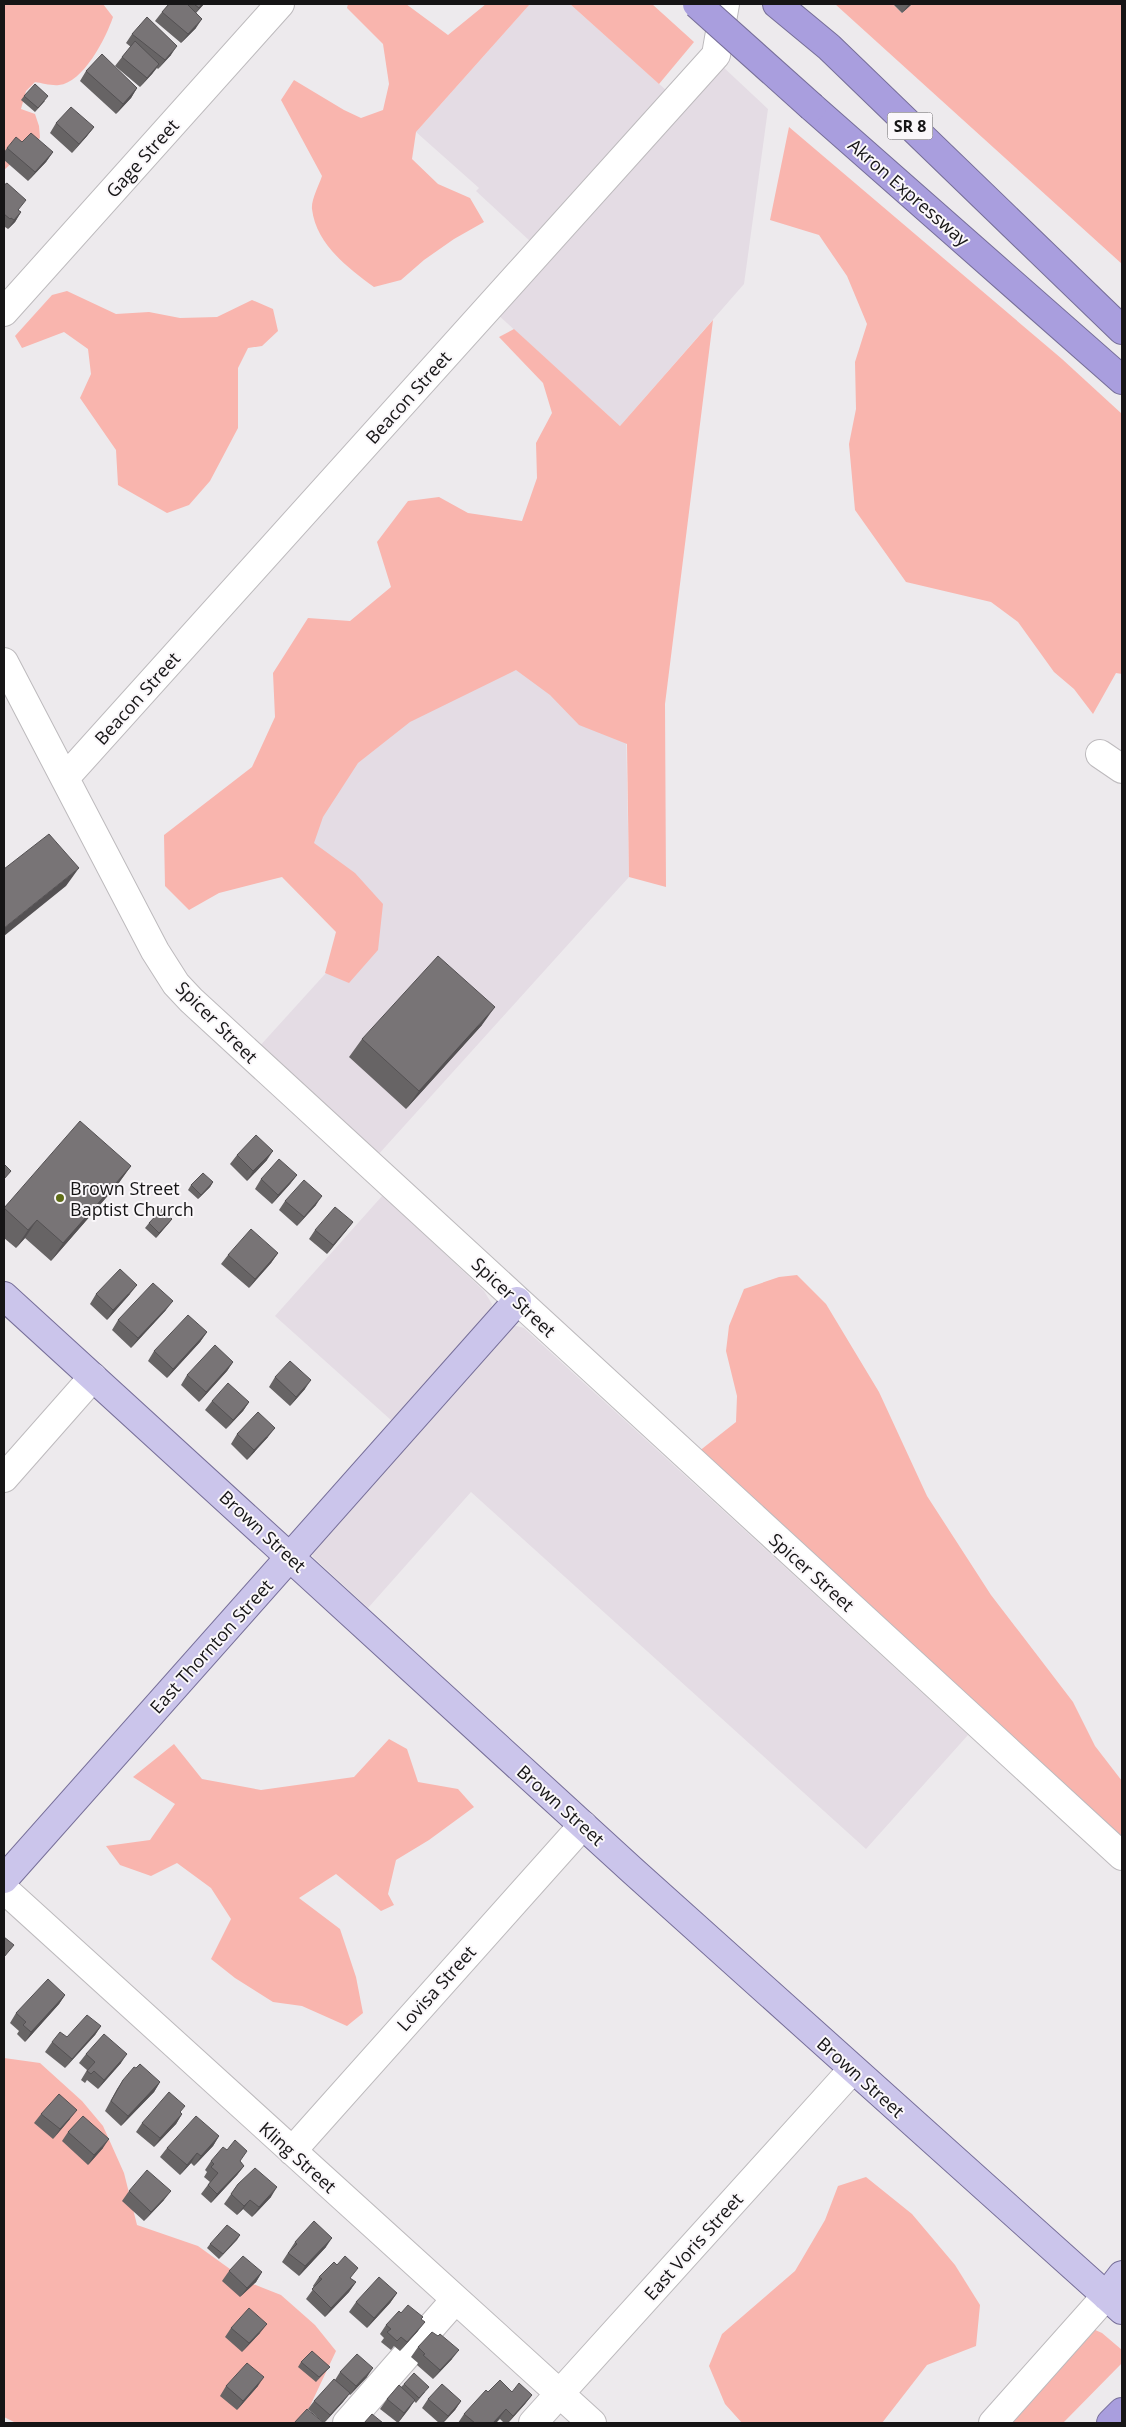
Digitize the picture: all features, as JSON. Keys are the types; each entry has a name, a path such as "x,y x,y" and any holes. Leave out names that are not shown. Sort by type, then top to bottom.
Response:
{"highway":[{"name":"Akron Expressway","path":"697,4 1122,380"},
{"name":"SR 8","path":"777,4 829,47 1122,330"}],"main road":[{"name":"Brown Street","path":"4,1296 852,2070 1117,2294"},
{"name":"East Thornton Street","path":"4,1879 517,1301"}],"street":[{"name":"Gage Street","path":"4,312 280,4"},
{"name":"Beacon Street","path":"65,778 716,55 724,4"},
{"name":"Spicer Street","path":"4,662 155,951 176,984 273,1077 451,1238 517,1301 1122,1856"},
{"path":"1100,754 1122,769"},
{"path":"4,1478 93,1377"},
{"name":"Lovisa Street","path":"292,2151 583,1825"},
{"name":"Kling Street","path":"4,1889 592,2423"},
{"name":"East Voris Street","path":"534,2423 852,2070"},
{"path":"994,2423 1117,2294"},
{"path":"347,2423 455,2300"}],"shaded area":[{"path":"4,4 103,4 113,17 99,47 85,68 77,76 59,85 35,82 26,91 21,109 35,114 40,138 4,170"},
{"path":"348,4 406,4 448,35 486,4 530,4 416,132 412,159 438,184 470,198 484,222 454,239 424,260 401,280 374,287 335,254 320,233 315,222 312,205 322,176 281,100 294,80 361,118 383,110 389,84 383,44 347,8"},
{"path":"530,4 570,4 667,91 531,242 476,191 479,188 416,132"},
{"path":"570,4 652,4 694,42 659,84"},
{"path":"835,4 893,4 902,13 912,4 1122,4 1122,264"},
{"path":"721,65 768,109 744,284 620,426 497,314"},
{"path":"789,127 1062,359 1122,414 1122,674 1116,673 1093,714 1074,689 1054,672 1018,622 991,602 906,582 855,510 849,444 856,409 855,362 867,324 847,276 819,235 770,220"},
{"path":"67,291 116,314 149,312 180,318 217,317 252,300 273,309 278,331 262,346 248,348 238,368 238,428 210,481 189,505 167,513 118,485 116,450 80,398 91,374 88,349 64,332 22,348 15,336 52,295"},
{"path":"713,320 665,704 666,887 629,877 627,744 579,725 550,695 516,670 410,722 358,763 323,817 314,843 355,873 383,904 378,950 349,983 325,973 336,932 282,877 219,893 189,910 165,886 164,835 252,767 275,717 273,673 308,618 350,621 391,587 377,542 408,501 439,497 468,513 522,521 537,478 536,443 552,413 543,383 499,337 514,329 620,426"},
{"path":"479,602 626,733 629,877 377,1156 258,1048 374,920 276,830"},
{"path":"383,1195 484,1291 492,1304 490,1311 392,1421 275,1316"},
{"path":"797,1275 826,1304 879,1392 927,1496 991,1595 1073,1702 1095,1746 1122,1781 1122,1840 698,1452 736,1422 737,1396 726,1351 729,1326 744,1289 779,1277"},
{"path":"513,1325 524,1328 968,1735 866,1849 471,1492 368,1608 313,1557 312,1553"},
{"path":"389,1739 407,1749 418,1782 458,1789 474,1807 429,1840 396,1860 388,1894 394,1905 381,1911 336,1874 299,1898 340,1929 356,1977 363,2013 347,2026 302,2006 273,2002 235,1978 211,1959 231,1919 211,1888 177,1863 151,1876 120,1865 106,1846 150,1840 175,1804 133,1777 174,1744 202,1779 261,1790 354,1777"},
{"path":"4,2058 40,2063 82,2101 103,2126 124,2173 137,2225 198,2246 248,2282 281,2295 315,2325 336,2351 302,2423 16,2423 4,2417"},
{"path":"866,2177 912,2214 955,2265 980,2305 976,2346 927,2365 882,2423 742,2423 725,2404 709,2366 722,2334 795,2271 825,2220 838,2186"},
{"path":"1093,2329 1102,2333 1122,2350 1122,2363 1063,2423 1008,2423"}],"building":[{"path":"169,4 187,4 202,19 188,34 162,12"},
{"path":"194,4 202,4 199,8"},
{"path":"147,17 177,46 165,60 132,34"},
{"path":"135,41 159,64 147,78 122,57"},
{"path":"102,54 137,88 123,104 86,71"},
{"path":"35,84 48,96 38,108 24,96"},
{"path":"71,107 94,127 79,144 56,123"},
{"path":"31,133 53,152 35,172 7,148 16,137 22,142"},
{"path":"7,183 26,200 18,210 21,212 14,220 4,214 4,185"},
{"path":"49,834 79,868 4,928 4,869"},
{"path":"438,956 495,1007 419,1091 362,1039"},
{"path":"80,1121 131,1166 63,1243 37,1220 28,1230 4,1208"},
{"path":"256,1135 273,1151 253,1171 237,1155"},
{"path":"279,1159 297,1175 278,1195 261,1179"},
{"path":"4,1164 11,1171 4,1179"},
{"path":"203,1173 213,1182 201,1195 191,1185"},
{"path":"304,1180 322,1196 304,1217 285,1201"},
{"path":"335,1207 353,1222 333,1245 315,1230"},
{"path":"162,1209 172,1219 159,1233 149,1223"},
{"path":"251,1229 278,1253 255,1279 228,1255"},
{"path":"120,1269 137,1285 113,1310 96,1294"},
{"path":"153,1283 173,1301 138,1338 118,1320"},
{"path":"188,1315 207,1332 173,1369 154,1351"},
{"path":"215,1345 233,1362 206,1392 187,1375"},
{"path":"290,1361 311,1380 296,1397 275,1377"},
{"path":"228,1383 249,1402 233,1420 212,1401"},
{"path":"258,1412 275,1428 254,1450 237,1434"},
{"path":"4,1937 14,1945 4,1957"},
{"path":"48,1979 65,1995 31,2032 23,2025 26,2022 16,2013"},
{"path":"87,2015 101,2026 72,2059 52,2042 60,2032 67,2037"},
{"path":"104,2034 127,2054 104,2080 94,2071 91,2074 87,2071 95,2062 86,2054"},
{"path":"140,2064 160,2082 128,2116 111,2101 123,2080 134,2067 136,2068"},
{"path":"169,2092 185,2106 180,2112 182,2114 160,2138 142,2123"},
{"path":"59,2094 77,2110 60,2129 41,2114"},
{"path":"83,2116 109,2139 94,2155 68,2132"},
{"path":"196,2116 219,2136 201,2156 197,2153 187,2165 167,2148"},
{"path":"235,2140 247,2151 240,2161 244,2166 217,2194 208,2185 218,2173 211,2167 214,2164 211,2161 223,2147 227,2150"},
{"path":"255,2168 277,2187 259,2207 250,2200 244,2206 231,2194 238,2184"},
{"path":"147,2170 171,2191 151,2212 129,2191"},
{"path":"314,2221 332,2238 305,2266 288,2253 297,2244 295,2242"},
{"path":"227,2225 240,2235 223,2254 210,2244"},
{"path":"243,2256 262,2272 247,2288 229,2271"},
{"path":"345,2256 358,2268 350,2278 356,2282 331,2308 312,2289 322,2279 319,2277 334,2262 337,2265"},
{"path":"379,2277 397,2293 374,2318 356,2302"},
{"path":"408,2305 423,2317 421,2319 425,2322 407,2342 401,2337 397,2341 387,2332 391,2329 386,2325 399,2311 401,2313"},
{"path":"249,2308 267,2324 249,2343 231,2328"},
{"path":"432,2332 438,2336 440,2334 459,2350 440,2370 423,2355 425,2354 418,2347"},
{"path":"312,2351 330,2367 319,2377 301,2362"},
{"path":"357,2354 373,2368 356,2386 340,2372"},
{"path":"247,2363 264,2377 243,2401 226,2386"},
{"path":"414,2373 429,2387 419,2398 404,2384"},
{"path":"334,2379 350,2393 330,2415 314,2401"},
{"path":"500,2380 512,2392 519,2383 532,2395 513,2416 506,2409 493,2423 475,2423 464,2414 486,2390 488,2392"},
{"path":"442,2384 461,2401 448,2416 428,2399"},
{"path":"399,2385 415,2400 404,2413 387,2399"},
{"path":"307,2409 324,2423 294,2423"},
{"path":"372,2414 383,2423 364,2423"}],"place":[{"name":"Brown Street Baptist Church","path":"60,1198"}]}
